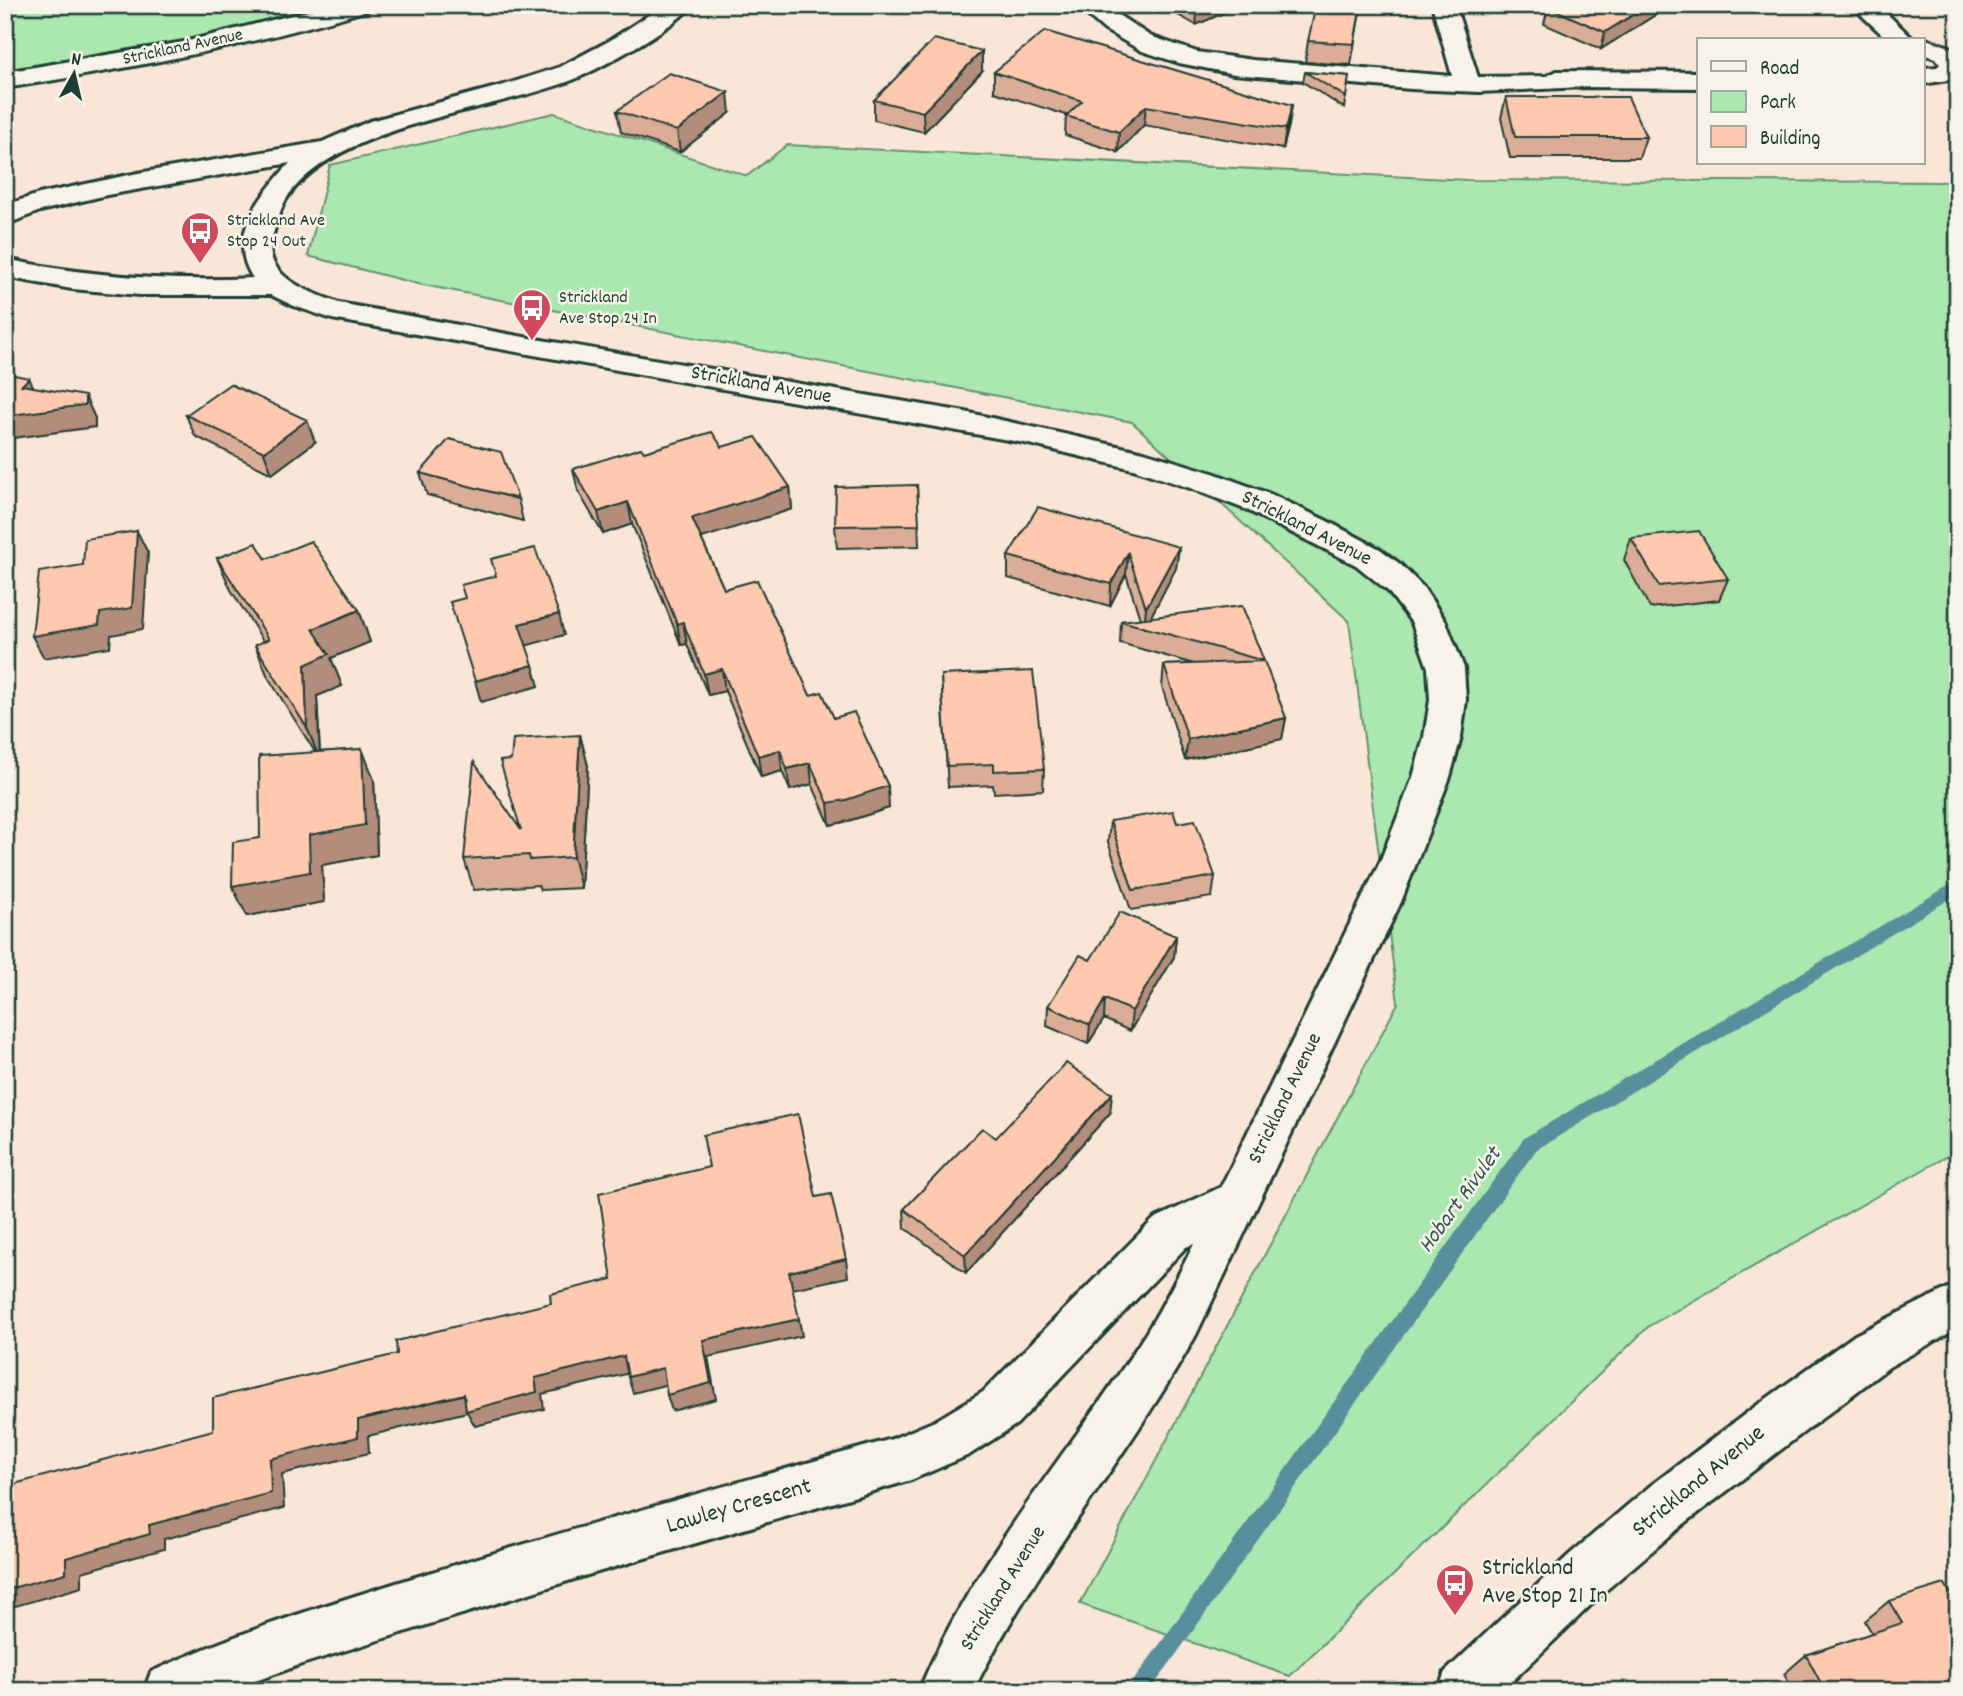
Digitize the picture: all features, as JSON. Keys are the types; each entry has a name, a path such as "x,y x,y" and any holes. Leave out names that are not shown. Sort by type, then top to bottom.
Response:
{"street":[{"name":"Strickland Avenue","path":"5,80 82,68 216,41 319,18 359,5"},
{"name":"Strickland Avenue","path":"680,5 611,51 551,80 397,121 363,132 325,150 302,167 283,187 260,226 256,258 265,276 293,296 332,310 943,417 1112,454 1188,476 1291,516 1374,561 1405,587 1423,613 1437,640 1447,671 1449,709 1443,736 1429,784 1393,877 1168,1340 1006,1582 970,1639 945,1691"},
{"path":"1088,5 1128,35 1172,53 1240,66 1397,81 1465,76 1697,80"},
{"path":"1863,5 1900,38"},
{"path":"1445,8 1465,76"},
{"path":"1924,46 1953,55 1954,64 1950,71 1939,76 1924,76"},
{"name":"Strickland Avenue","path":"5,217 37,204 93,190 231,163 325,150"},
{"name":"Strickland Avenue","path":"5,268 133,287 207,290 276,286"},
{"name":"Lawley Crescent","path":"170,1691 216,1669 302,1638 584,1551 894,1462 952,1438 1000,1408 1170,1233 1236,1201"},
{"name":"Strickland Avenue","path":"1464,1691 1587,1573 1667,1505 1872,1351 1958,1304"}],"green space":[{"path":"5,5 359,5 5,80"},
{"path":"554,113 747,176 787,145 1467,180 1958,182 1958,1150 1649,1326 1290,1676 1080,1604 1398,1003 1349,621 1132,422 418,284 308,256 330,165"}],"building":[{"path":"1180,5 1219,5 1197,15"},
{"path":"1316,5 1361,5 1354,44 1308,41"},
{"path":"1649,5 1605,32 1548,7"},
{"path":"1045,31 1292,105 1286,129 1146,106 1119,132 1066,116 1082,101 994,72"},
{"path":"934,39 982,51 923,112 874,100"},
{"path":"1305,72 1349,76 1346,97"},
{"path":"669,73 728,92 677,131 617,111"},
{"path":"1506,97 1628,97 1646,137 1515,137"},
{"path":"5,373 29,378 22,385 85,396 85,405 5,416"},
{"path":"230,384 307,420 264,452 186,415"},
{"path":"712,432 722,447 756,437 790,487 692,518 724,589 757,580 810,695 822,692 834,718 854,712 888,786 828,803 810,763 787,769 780,750 758,756 722,669 704,674 683,622 677,624 628,502 598,512 573,469 641,448 644,452"},
{"path":"449,439 501,452 518,499 420,473"},
{"path":"917,485 919,525 835,526 836,487"},
{"path":"1038,507 1179,547 1146,608 1128,553 1111,584 1008,556"},
{"path":"137,531 132,608 100,613 99,625 32,636 39,572 83,565 85,539"},
{"path":"1699,531 1728,579 1659,586 1631,538"},
{"path":"311,541 359,610 313,629 329,654 305,665 307,728 255,645 269,639 217,558 256,543 266,559"},
{"path":"535,548 559,614 519,624 533,665 475,681 450,602 465,598 461,585 496,576 491,559"},
{"path":"1242,606 1264,661 1121,621"},
{"path":"1264,661 1286,718 1188,739 1164,665"},
{"path":"1033,671 1044,769 994,771 994,764 947,766 941,675"},
{"path":"580,735 573,857 530,860 529,855 464,859 474,762 521,830 500,761 511,760 513,739"},
{"path":"362,749 365,825 309,835 310,872 232,886 233,842 260,838 259,756"},
{"path":"1173,811 1177,823 1195,820 1215,876 1133,890 1110,821"},
{"path":"1120,912 1176,936 1132,1011 1105,999 1090,1025 1048,1006 1080,955 1090,960"},
{"path":"1066,1063 1112,1094 965,1255 904,1209 982,1128 996,1138"},
{"path":"798,1114 816,1197 831,1194 846,1259 789,1272 799,1319 703,1340 711,1383 667,1395 663,1368 628,1377 624,1356 535,1378 537,1392 466,1411 464,1394 358,1420 358,1437 270,1459 271,1493 149,1525 150,1534 66,1558 66,1573 5,1590 7,1486 213,1430 213,1398 397,1354 396,1341 551,1303 550,1294 612,1279 599,1193 709,1167 703,1135"},
{"path":"1945,1584 1958,1605 1958,1691 1825,1691 1806,1655 1902,1623 1889,1601"}],"waterway":[{"name":"Hobart Rivulet","path":"1137,1691 1530,1144 1958,886"}],"place":[{"name":"Strickland Ave Stop 24 Out","path":"200,265"},
{"name":"Strickland Ave Stop 24 In","path":"532,342"},
{"name":"Strickland Ave Stop 21 In","path":"1455,1617"}]}
